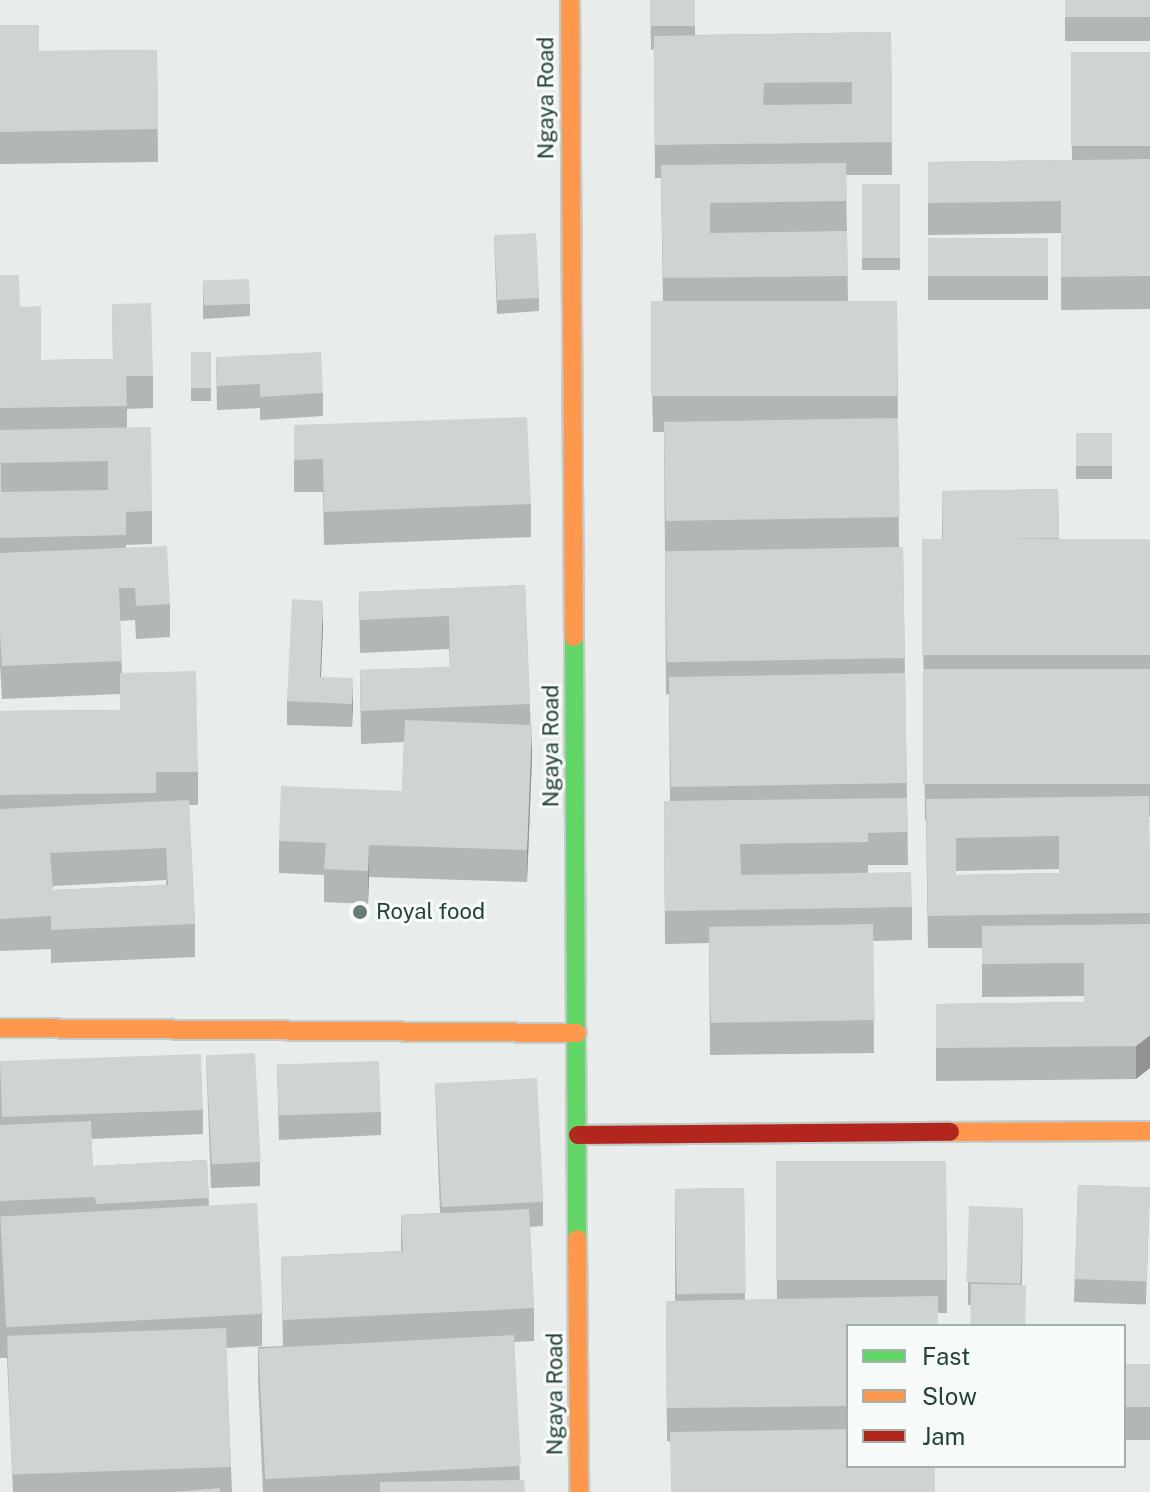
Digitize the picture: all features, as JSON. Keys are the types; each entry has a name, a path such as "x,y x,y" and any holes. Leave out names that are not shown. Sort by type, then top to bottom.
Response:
{"street":[{"name":"Ngaya Road","path":"570,0 579,1492"},
{"path":"0,1028 577,1033"},
{"path":"578,1135 1150,1131"}],"building":[{"path":"650,0 695,0 695,26 650,26"},
{"path":"1065,0 1150,0 1150,17 1065,17"},
{"path":"0,25 39,25 39,51 157,50 158,129 0,132"},
{"path":"891,32 892,142 655,145 654,36","holes":["852,82 852,104 763,105 764,83"]},
{"path":"1071,52 1150,52 1150,146 1071,146"},
{"path":"1150,159 1150,276 1061,277 1061,201 928,203 928,162"},
{"path":"846,163 847,201 710,203 710,233 847,231 848,276 663,278 661,165"},
{"path":"862,184 900,184 900,258 862,258"},
{"path":"536,233 539,298 497,300 494,235"},
{"path":"928,238 1048,238 1048,276 928,276"},
{"path":"0,275 19,275 20,307 41,306 41,360 113,359 112,304 151,303 153,376 126,376 127,406 0,408"},
{"path":"249,279 250,304 204,306 203,281"},
{"path":"651,301 897,301 897,396 651,396"},
{"path":"191,352 211,352 211,388 191,388"},
{"path":"321,352 323,393 260,397 260,384 217,386 216,357"},
{"path":"527,417 531,504 324,512 323,459 294,460 294,425"},
{"path":"898,418 900,517 666,521 664,422"},
{"path":"151,427 152,511 126,512 126,535 0,538 0,430","holes":["108,461 108,490 1,492 1,463"]},
{"path":"1076,433 1112,433 1112,466 1076,466"},
{"path":"1058,489 1059,538 943,540 942,491"},
{"path":"922,539 1150,539 1150,655 922,655"},
{"path":"167,546 170,604 136,606 135,588 119,588 122,661 2,666 0,553"},
{"path":"903,547 905,658 667,662 665,551"},
{"path":"525,585 530,704 361,711 360,670 450,667 449,616 360,620 359,592"},
{"path":"292,599 323,601 320,677 353,678 352,704 287,701"},
{"path":"923,669 1150,669 1150,784 923,784"},
{"path":"196,671 198,772 156,772 156,793 0,795 0,711 120,710 120,673"},
{"path":"905,673 907,783 671,787 669,677"},
{"path":"405,720 532,725 527,850 369,845 368,871 324,869 326,843 279,841 281,786 402,791"},
{"path":"1149,796 1150,913 928,916 926,799","holes":["1059,836 1059,873 956,875 956,838"]},
{"path":"907,798 908,832 868,833 868,842 740,844 741,875 911,872 912,907 665,911 664,801"},
{"path":"189,800 195,924 51,930 51,916 0,919 0,809","holes":["166,848 168,885 53,890 50,853"]},
{"path":"873,924 875,1020 711,1023 709,927"},
{"path":"1150,924 1150,1035 1136,1046 936,1048 936,1004 1084,1002 1084,963 982,964 982,926"},
{"path":"255,1053 261,1162 212,1164 206,1056"},
{"path":"201,1054 203,1110 2,1117 0,1061"},
{"path":"379,1061 381,1112 279,1116 277,1065"},
{"path":"537,1078 543,1202 442,1207 435,1083"},
{"path":"91,1121 93,1166 207,1160 209,1198 96,1204 95,1197 0,1201 0,1125"},
{"path":"776,1161 946,1161 946,1280 776,1280"},
{"path":"1078,1185 1150,1188 1147,1281 1075,1279"},
{"path":"744,1188 746,1293 677,1294 675,1189"},
{"path":"257,1203 263,1314 6,1327 0,1216"},
{"path":"969,1206 1023,1208 1020,1284 966,1282"},
{"path":"529,1209 534,1308 283,1320 281,1257 403,1251 401,1215"},
{"path":"971,1284 1026,1285 1025,1324 970,1324"},
{"path":"938,1296 938,1324 846,1324 846,1406 667,1408 666,1301"},
{"path":"226,1328 231,1467 12,1475 7,1336"},
{"path":"514,1335 521,1466 265,1479 258,1348"},
{"path":"1126,1364 1150,1364 1150,1407 1126,1407"},
{"path":"846,1429 846,1468 935,1468 935,1492 671,1492 670,1432"},
{"path":"524,1480 525,1492 380,1492 380,1482"},
{"path":"220,1488 220,1492 173,1492"}],"traffic: fast":[{"path":"574,637 577,1239"}],"traffic: slow":[{"path":"570,0 574,637"},
{"path":"0,1028 577,1033"},
{"path":"950,1132 1150,1131"},
{"path":"577,1239 579,1492"}],"traffic: jam":[{"path":"578,1135 950,1132"}],"place":[{"name":"Royal food","path":"360,912"}]}
